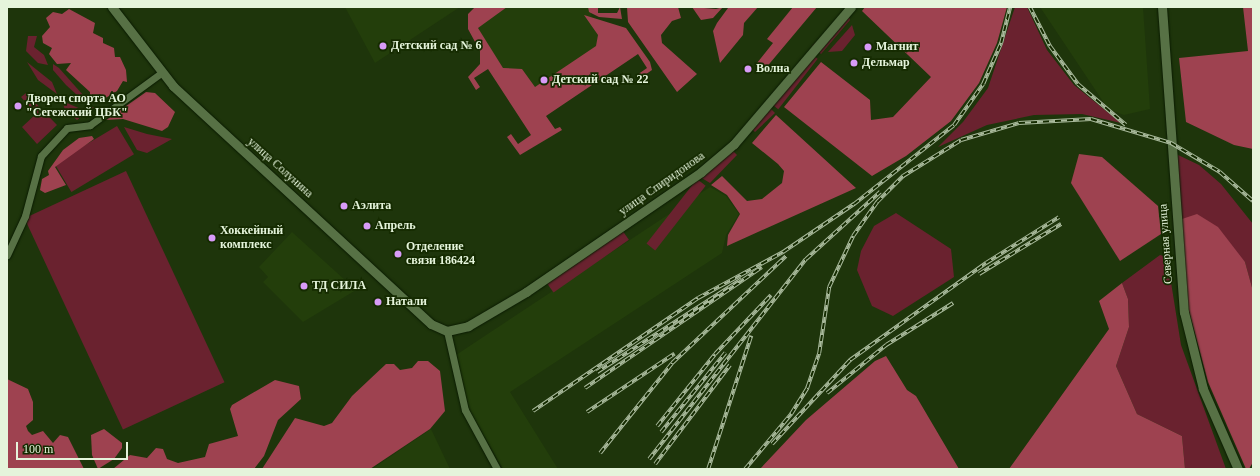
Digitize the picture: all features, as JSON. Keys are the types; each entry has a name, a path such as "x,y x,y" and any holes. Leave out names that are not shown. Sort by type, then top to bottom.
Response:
{"street":[{"name":"улица Солунина","path":"112,7 161,73 431,324 447,331"},
{"name":"улица Спиридонова","path":"447,331 468,326 526,292 701,172 734,144 851,7"},
{"name":"Северная улица","path":"1162,7 1184,312 1203,389 1238,469"},
{"path":"7,255 25,216 41,156 67,128 90,125 161,73"},
{"path":"447,331 465,410 497,469"}],"shaded area":[{"name":"Детский сад № 6","path":"345,7 460,7 375,63"},
{"path":"475,7 507,7 478,28 503,68 522,69 535,87 596,46 598,35 584,15 626,28 650,62 652,70 639,79 637,75 647,68 638,54 546,116 555,129 560,127 562,130 520,155 507,137 511,134 518,144 531,135 488,69 474,78 480,87 476,90 468,77 480,64 480,51 468,29 468,14"},
{"name":"Детский сад № 22","path":"505,7 590,7 592,19 619,28 530,113 470,28"},
{"path":"588,7 598,7 598,13 617,13 620,7 622,19 599,17 589,12"},
{"path":"627,7 678,7 681,18 672,21 661,35 662,43 697,74 677,92 628,22"},
{"path":"692,7 716,9 723,7 713,18 701,20"},
{"path":"758,7 744,23 743,35 720,63 713,31 717,23 728,8"},
{"path":"793,7 817,7 765,69 757,63 773,43 767,39"},
{"path":"865,7 1007,7 997,43 979,83 951,121 906,156 872,176 784,107 821,62 870,100 871,120 893,117 931,77 862,11"},
{"path":"1015,7 1027,7 1047,50 1074,85 1121,123 1082,114 1034,115 987,125 938,147 963,122 988,88"},
{"path":"1040,7 1143,7 1150,109 1124,115 1108,109"},
{"path":"1243,7 1253,7 1253,149 1234,145 1186,122 1179,58 1248,51"},
{"path":"69,9 95,23 93,33 103,38 103,43 114,48 115,57 120,57 126,70 127,82 123,81 117,91 99,102 90,97 90,92 66,70 71,63 57,64 49,54 52,48 43,43 42,36 50,27 46,18 53,12 62,14"},
{"path":"848,13 850,20 821,54 812,46"},
{"path":"852,25 855,35 842,51 828,52"},
{"path":"28,36 37,36 34,47 44,55 48,65 38,63 26,51"},
{"path":"809,52 818,59 778,109 770,102"},
{"path":"27,62 52,82 57,94 38,80"},
{"path":"53,64 59,68 83,95 77,95 66,85 53,70"},
{"path":"146,92 155,93 175,112 168,127 162,131 123,119 106,120"},
{"path":"26,93 57,125 37,144 22,127 36,114 21,97"},
{"path":"62,101 81,109 95,107 77,120 65,110"},
{"path":"766,104 775,113 755,132 748,126"},
{"path":"776,115 856,188 727,246 728,235 740,214 727,195 711,185 722,176 747,201 762,199 782,183 784,171 778,164 752,143"},
{"path":"117,126 134,154 71,192 54,164"},
{"path":"124,127 147,134 172,139 147,153 137,150"},
{"path":"92,136 94,139 55,167 66,185 45,193 40,190 42,179 49,175 48,171 63,150 79,138"},
{"path":"730,148 737,155 710,183 700,177"},
{"path":"1174,153 1199,165 1221,184 1253,224 1253,291 1245,262 1179,220"},
{"path":"1079,154 1102,157 1158,206 1161,234 1120,261 1071,183"},
{"path":"126,171 224,382 123,430 24,218"},
{"path":"697,179 706,186 655,250 647,244"},
{"path":"710,187 726,196 739,214 726,235 722,253 510,392 558,469 503,469 466,404 456,355"},
{"path":"896,213 951,249 954,277 893,316 872,306 857,270 861,251 874,226"},
{"path":"1197,214 1218,227 1245,262 1253,291 1253,462 1249,469 1246,469 1208,382 1188,307 1179,220"},
{"path":"622,230 629,240 554,293 547,283"},
{"path":"292,232 356,290 303,322 263,282 268,277 259,267"},
{"path":"1160,255 1167,257 1181,345 1226,469 1185,469 1182,436 1137,414 1116,366 1129,327 1128,299 1122,283"},
{"path":"1122,283 1128,299 1129,327 1116,366 1137,414 1182,436 1185,469 1009,469 1109,329 1099,301"},
{"path":"886,356 907,390 916,396 959,469 760,469 806,420 875,361"},
{"path":"418,361 428,361 440,371 445,411 430,429 370,469 262,469 295,418 324,426 332,423 352,396 386,364 394,364 400,370 412,368"},
{"path":"7,379 28,389 33,402 33,420 26,426 28,431 32,435 43,431 53,443 60,435 68,437 84,469 7,469"},
{"path":"275,380 299,386 301,399 278,420 264,456 254,469 113,469 130,455 147,458 156,448 163,449 167,459 178,463 205,457 209,444 238,436 230,409 232,405"},
{"path":"104,429 122,443 122,448 114,459 98,469 92,455 91,435"},
{"path":"431,429 450,469 372,469"}],"railway":[{"path":"533,411 698,298 783,252 854,204 954,125 983,84 1001,43 1010,7"},
{"path":"1030,7 1050,46 1078,84 1126,125"},
{"path":"745,469 791,414 807,388 819,353 829,287 853,236 877,202 903,176 961,140 1019,123 1091,119 1171,143 1220,172 1253,201"},
{"path":"649,459 806,259 880,192"},
{"path":"772,444 850,360 986,263 1059,217"},
{"path":"979,274 1061,224"},
{"path":"600,453 672,363 786,256"},
{"path":"585,388 762,267"},
{"path":"597,372 742,279"},
{"path":"657,426 715,354 771,295"},
{"path":"827,393 886,345 953,303"},
{"path":"708,469 751,336"},
{"path":"661,432 725,353"},
{"path":"587,412 674,354"},
{"path":"655,464 730,365"}],"place":[{"name":"Детский сад № 6","path":"383,46"},
{"name":"Магнит","path":"868,47"},
{"name":"Дельмар","path":"854,63"},
{"name":"Волна","path":"748,69"},
{"name":"Детский сад № 22","path":"544,80"},
{"name":"Дворец спорта АО \"Сегежский ЦБК\"","path":"18,106"},
{"name":"Аэлита","path":"344,206"},
{"name":"Апрель","path":"367,226"},
{"name":"Хоккейный комплекс","path":"212,238"},
{"name":"Отделение связи 186424","path":"398,254"},
{"name":"ТД СИЛА","path":"304,286"},
{"name":"Натали","path":"378,302"}]}
